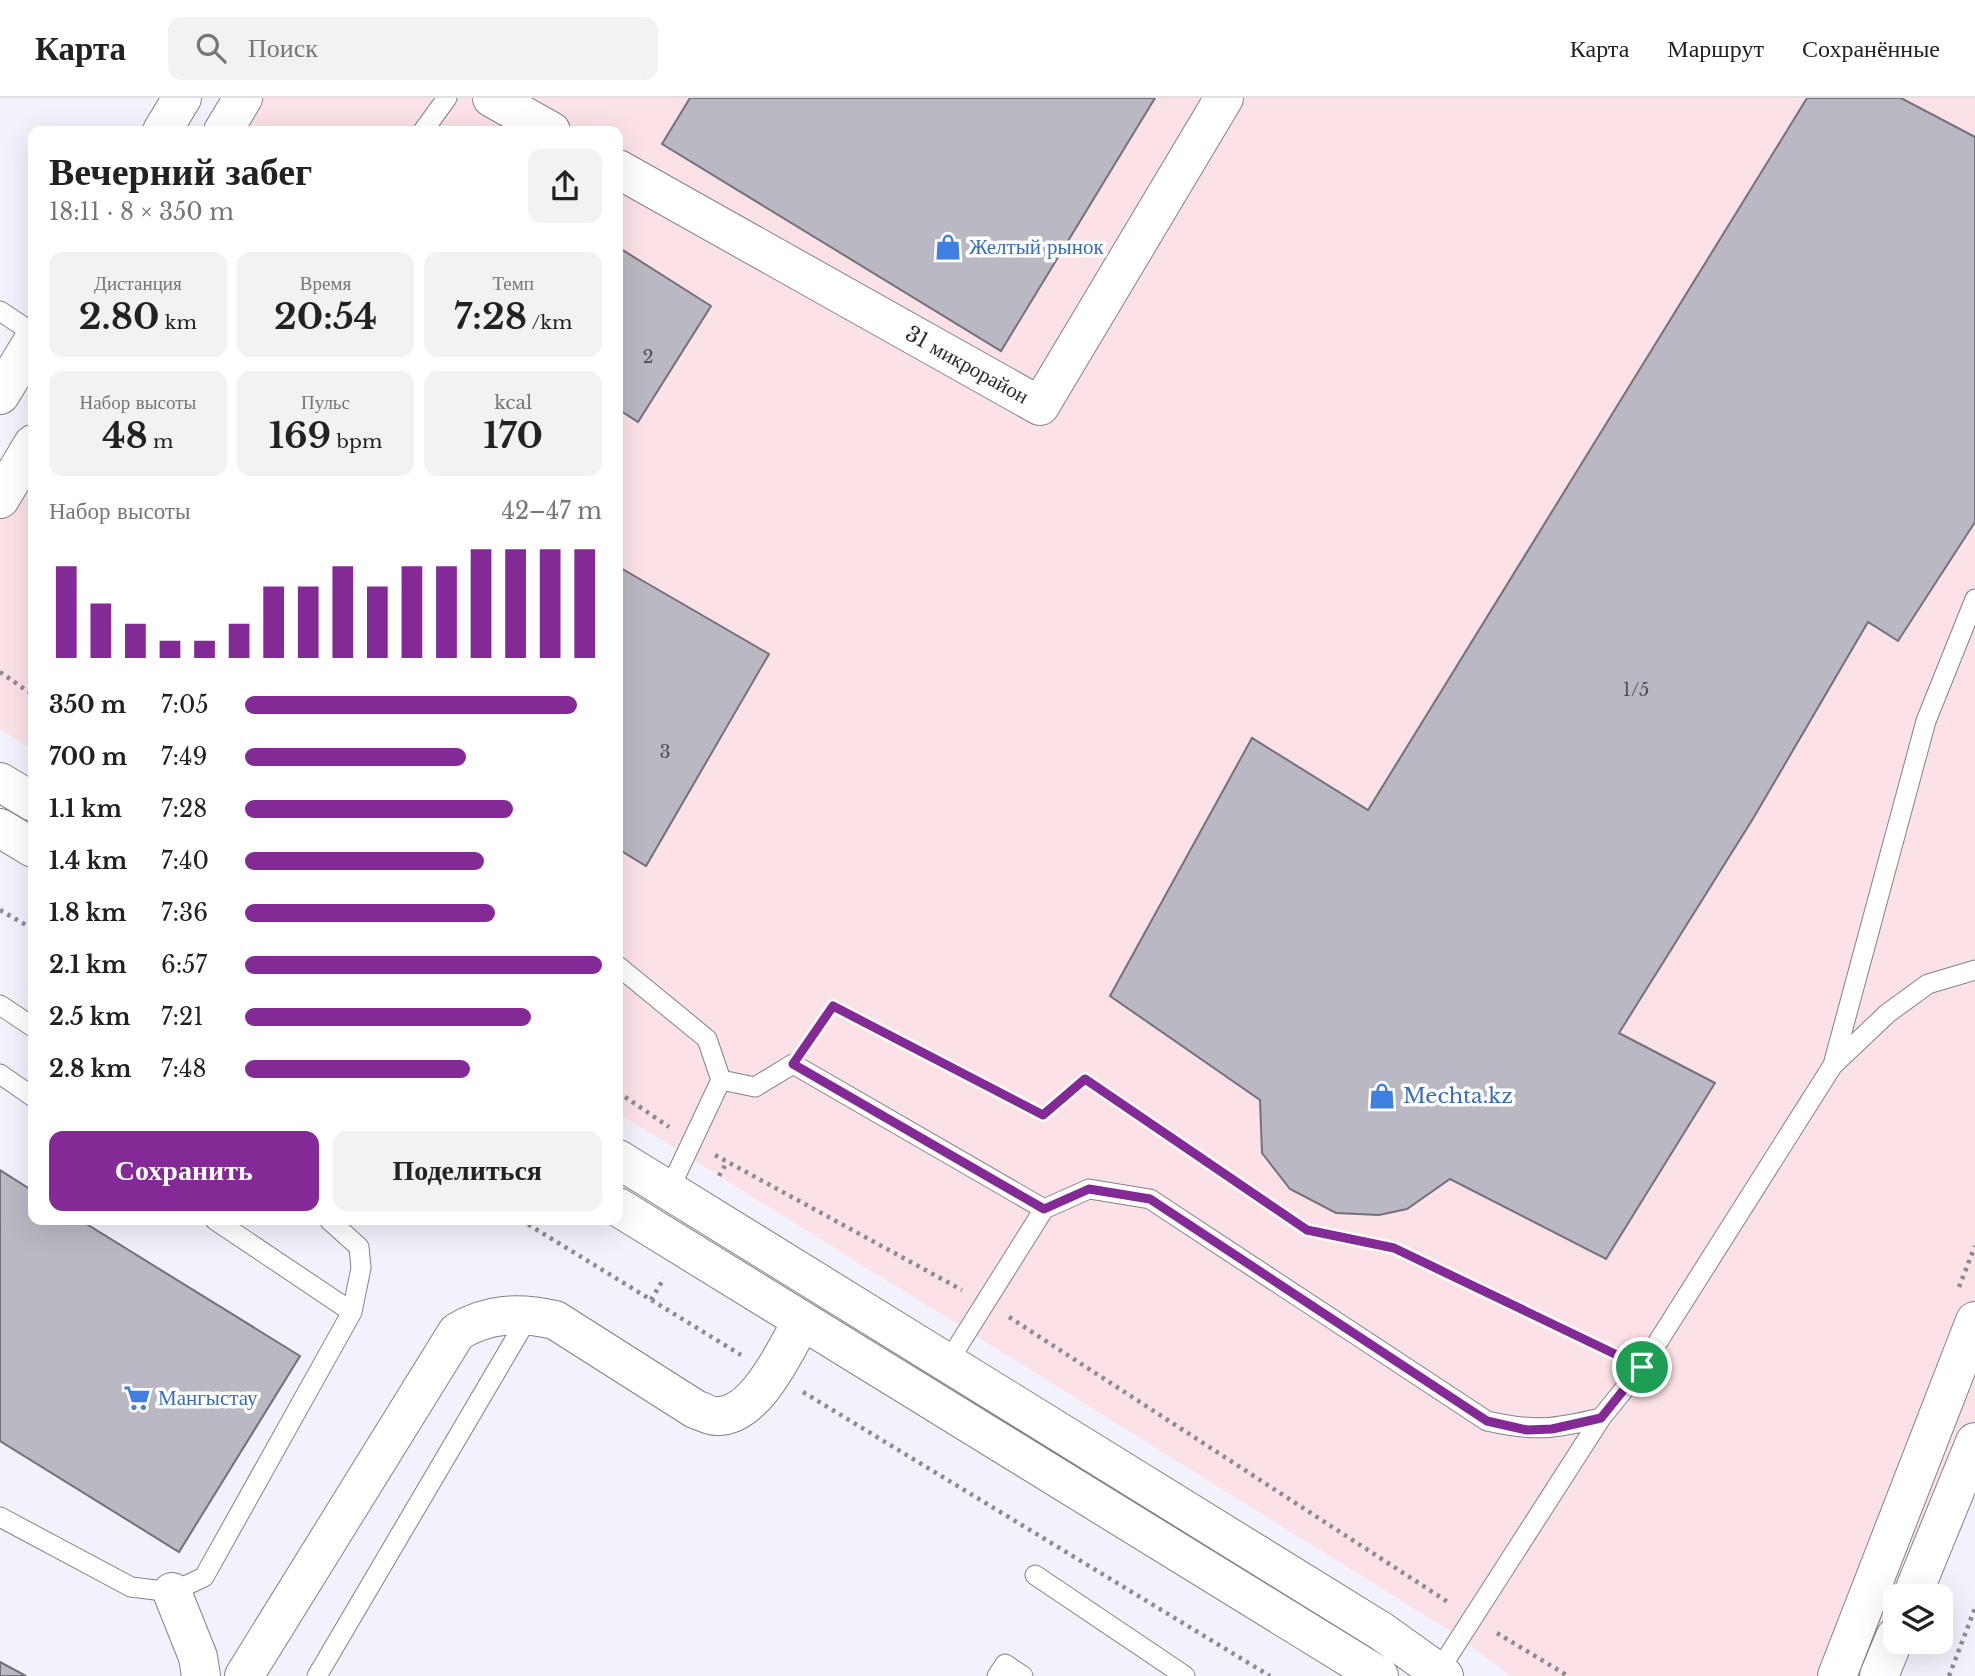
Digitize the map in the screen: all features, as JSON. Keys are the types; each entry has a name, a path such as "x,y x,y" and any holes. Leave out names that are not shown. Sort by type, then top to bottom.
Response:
{"street":[{"path":"165,126 182,98"},
{"path":"226,126 243,98"},
{"path":"492,98 542,126"},
{"name":"31 микрорайон","path":"623,172 1040,406 1224,98"},
{"path":"0,395 28,349"},
{"path":"0,782 28,799"},
{"path":"0,828 28,845"},
{"path":"623,1162 1381,1631 1441,1674"},
{"path":"623,1210 1364,1672"},
{"path":"244,1676 457,1332 475,1321 501,1315 530,1314 555,1321 695,1409 717,1416 741,1410 760,1391 802,1321"},
{"path":"1837,1676 1975,1321"},
{"path":"1917,1584 1975,1442"},
{"path":"172,1592 198,1657 201,1676"},
{"path":"1880,1676 1888,1654"}],"lane":[{"path":"427,126 447,98"},
{"path":"0,311 28,329"},
{"path":"1833,1065 1926,720 1975,598"},
{"path":"623,969 707,1039 721,1080 669,1191"},
{"path":"1441,1674 1473,1618 1601,1418 1642,1367 1833,1065 1888,1013 1927,984 1975,970"},
{"path":"0,1004 28,1024"},
{"path":"721,1080 755,1087 793,1064 1044,1209"},
{"path":"0,1074 28,1094"},
{"path":"948,1362 1044,1209 1089,1189 1150,1199 1487,1421 1527,1430 1552,1429 1601,1418"},
{"path":"222,1225 352,1312"},
{"path":"0,1517 131,1587 172,1592 204,1577 352,1312 361,1268 359,1247 335,1225"},
{"path":"317,1676 530,1314"},
{"path":"1035,1575 1185,1676"},
{"path":"997,1676 1005,1664 1023,1676"}],"path":[{"path":"0,672 28,692"},
{"path":"0,910 28,926"},
{"path":"793,1064 833,1006 1043,1115 1085,1079 1307,1230 1394,1248 1642,1367"},
{"path":"623,1095 691,1142 987,1303 1473,1618 1568,1676"},
{"path":"530,1225 1270,1676"},
{"path":"1949,1676 1975,1608"}],"shaded area":[{"path":"251,98 1975,98 1975,1470 1903,1584 1883,1584 1883,1654 1893,1654 1888,1676 1511,1676 1450,1631 623,1116 623,126 234,126"},
{"path":"28,458 28,747 0,729 0,504"}],"building":[{"name":"Желтый рынок","path":"690,98 1155,98 1001,351 662,144"},
{"path":"1807,98 1901,98 1975,137 1975,522 1898,641 1868,622 1754,817 1619,1033 1715,1083 1606,1259 1450,1179 1407,1209 1379,1215 1336,1213 1290,1189 1262,1153 1260,1100 1110,996 1252,738 1368,810"},
{"path":"623,250 711,306 638,422 623,412"},
{"path":"623,569 769,654 646,866 623,852"},
{"name":"Мангыстау","path":"0,1170 28,1188 28,1225 88,1225 300,1356 179,1552 0,1441"},
{"path":"0,1662 26,1676 0,1676"}],"place":[{"name":"Желтый рынок","path":"948,247"},
{"name":"Mechta.kz","path":"1382,1096"},
{"name":"Мангыстау","path":"137,1398"}],"route":[{"path":"833,1006 1043,1115 1085,1079 1307,1230 1394,1248 1642,1367 1601,1418 1552,1429 1527,1430 1487,1421 1150,1199 1089,1189 1044,1209 793,1064 833,1006"}]}
